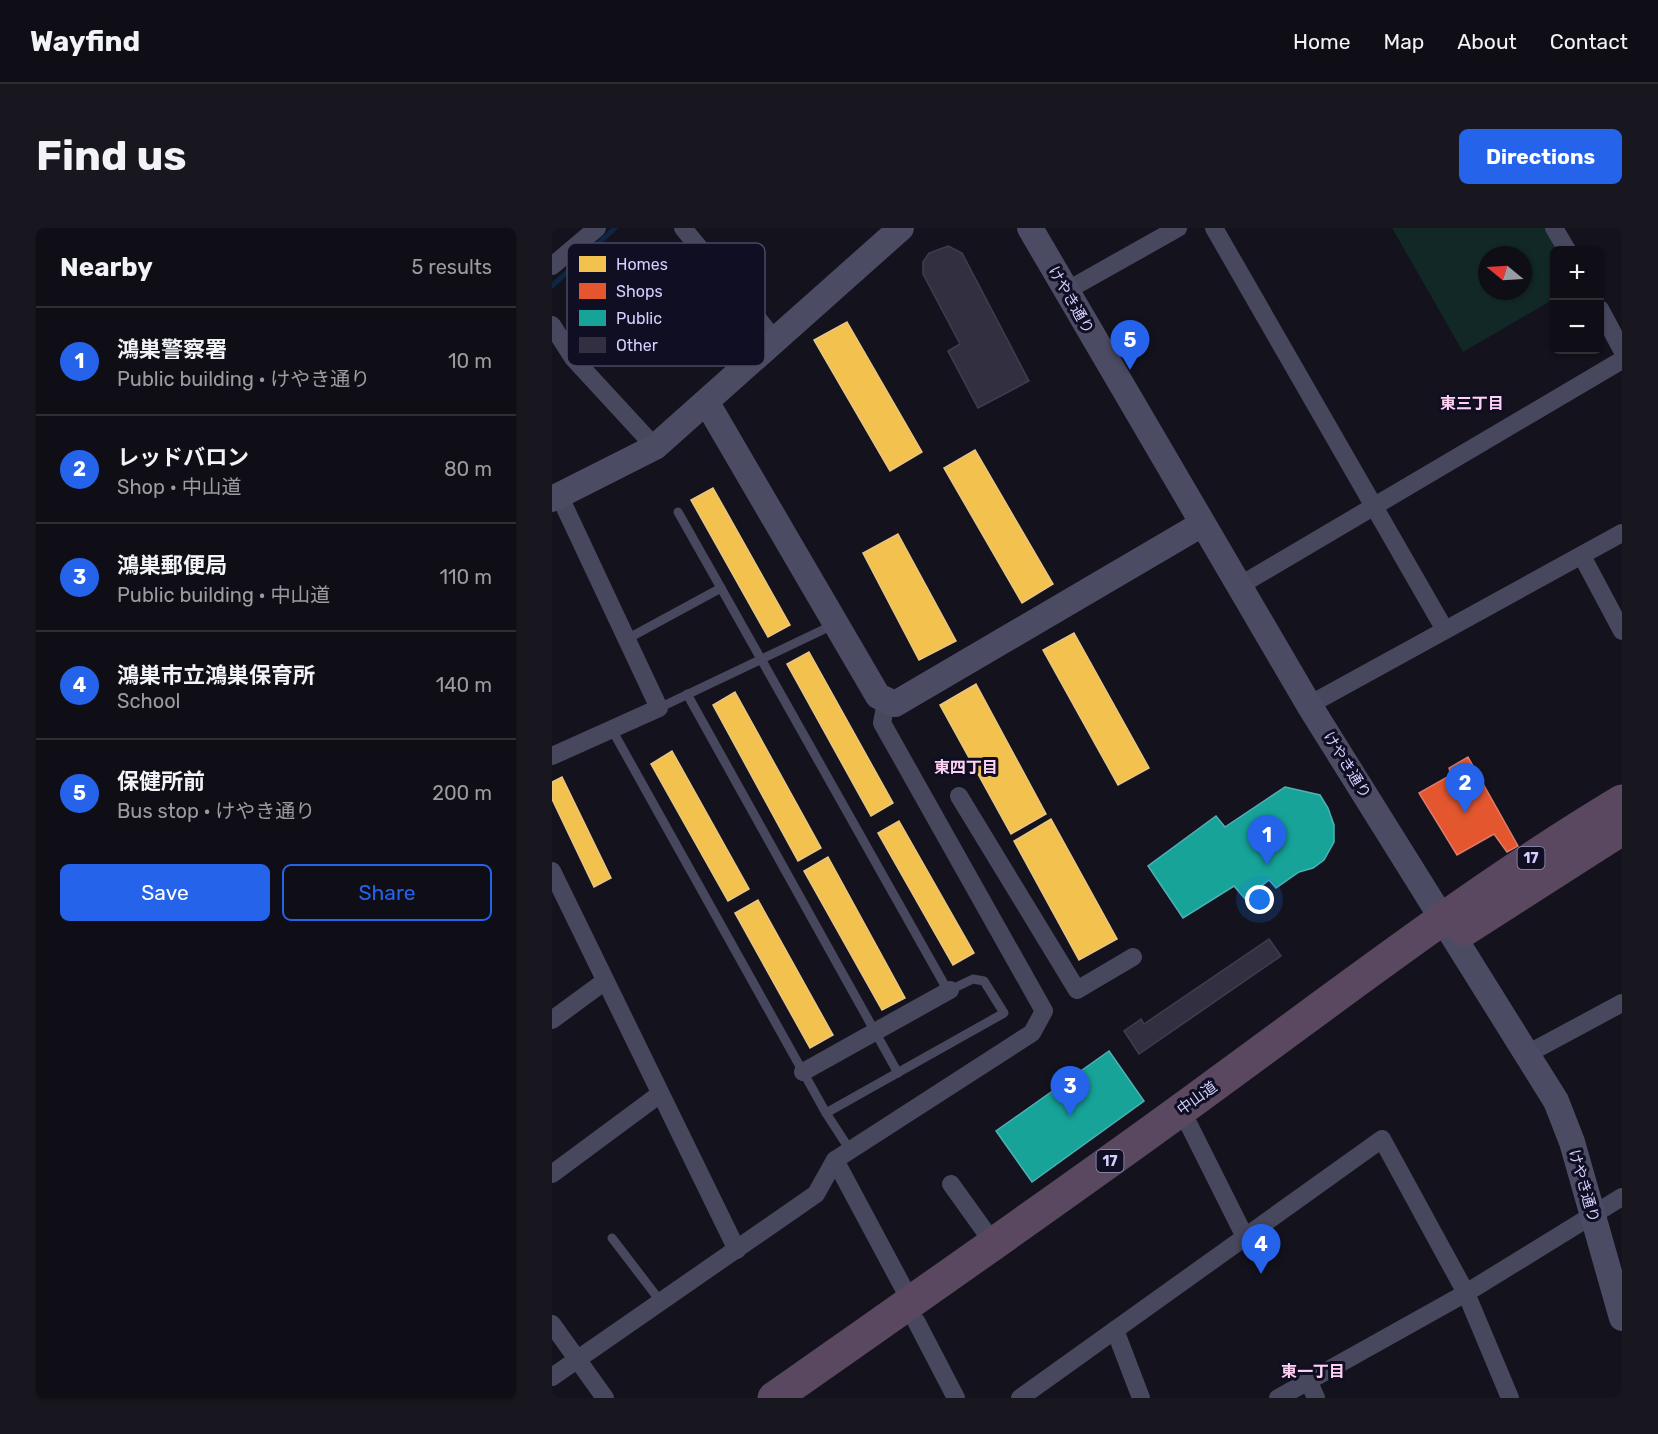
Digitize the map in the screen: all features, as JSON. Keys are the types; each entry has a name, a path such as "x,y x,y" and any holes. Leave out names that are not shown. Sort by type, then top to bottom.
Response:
{"highway":[{"name":"中山道","path":"774,1398 914,1312 1189,1125 1449,928 1551,844 1622,801"},
{"name":"中山道","path":"807,1398 994,1244 1449,928 1622,829"}],"street":[{"path":"579,243 597,228"},
{"path":"682,228 694,243"},
{"name":"けやき通り","path":"1030,228 1309,705 1529,1053 1556,1101 1572,1142 1592,1213 1616,1276 1622,1318"},
{"path":"1066,291 1178,228"},
{"path":"1214,228 1445,630"},
{"path":"1554,228 1565,246"},
{"path":"765,351 898,229"},
{"path":"552,266 567,253"},
{"path":"1604,318 1622,350"},
{"path":"552,325 567,349"},
{"path":"765,328 776,341"},
{"path":"1239,586 1622,360"},
{"path":"580,366 655,447"},
{"path":"552,756 659,708 556,497 655,447 748,366"},
{"path":"707,403 878,696 886,702 895,704 1202,524"},
{"path":"1309,705 1622,534"},
{"path":"1582,556 1622,631"},
{"path":"552,1377 816,1194 842,1155 1032,1033 1044,1011 882,723 886,702"},
{"path":"959,796 1077,990 1133,957"},
{"path":"967,872 996,857"},
{"path":"552,871 736,1250"},
{"path":"552,1020 605,981"},
{"path":"803,1072 950,990"},
{"path":"1529,1053 1622,1003"},
{"path":"552,1174 660,1094"},
{"path":"1189,1125 1245,1237"},
{"path":"1020,1398 1382,1139 1466,1293 1509,1398"},
{"path":"842,1155 956,1398"},
{"path":"951,1184 994,1244"},
{"path":"1278,1398 1466,1293 1592,1213 1622,1197"},
{"path":"552,1324 605,1398"},
{"path":"1115,1330 1141,1398"},
{"path":"1308,1380 1316,1398"}],"lane":[{"path":"678,512 948,992 973,978 984,981 1004,1013 826,1113"},
{"path":"627,639 721,588"},
{"path":"659,708 836,624"},
{"path":"687,694 897,1073"},
{"path":"611,728 826,1113 842,1155"},
{"path":"612,1238 661,1302"}],"green space":[{"path":"1392,228 1547,228 1558,246 1550,246 1550,301 1463,352"}],"building: Homes":[{"path":"847,322 922,452 890,471 814,340"},
{"path":"975,450 1053,584 1022,603 944,468"},
{"path":"713,488 790,625 768,637 691,500"},
{"path":"898,534 956,641 919,660 863,553"},
{"path":"1074,633 1149,768 1118,785 1043,650"},
{"path":"809,652 893,803 871,816 787,664"},
{"path":"976,684 1046,814 1011,834 940,705"},
{"path":"735,692 821,848 798,861 713,705"},
{"path":"672,751 749,889 728,901 651,764"},
{"path":"562,777 611,878 594,887 552,799 552,782"},
{"path":"1051,819 1117,939 1079,960 1014,841"},
{"path":"899,821 974,953 953,965 878,833"},
{"path":"828,857 905,998 882,1010 804,871"},
{"path":"758,900 833,1035 810,1048 735,913"}],"building: Shops":[{"path":"1468,757 1518,846 1507,852 1494,834 1457,855 1419,793 1451,775 1449,768"}],"building: Public":[{"path":"1285,787 1320,795 1328,808 1334,825 1334,842 1324,860 1313,868 1299,872 1276,888 1269,880 1245,899 1234,886 1183,918 1148,866 1216,816 1225,827"},
{"path":"1109,1051 1144,1101 1032,1182 996,1131"}],"building: Other":[{"path":"948,246 962,253 1029,381 978,408 948,351 960,344 923,274 923,262 929,253"},
{"path":"1269,939 1281,956 1139,1054 1124,1031 1141,1019 1144,1024"}],"waterway":[{"path":"599,243 615,228"},
{"path":"552,286 567,272"}],"place":[{"name":"保健所前","path":"1130,370"},
{"name":"レッドバロン","path":"1465,813"},
{"name":"鴻巣警察署","path":"1267,865"},
{"name":"鴻巣郵便局","path":"1070,1116"},
{"name":"鴻巣市立鴻巣保育所","path":"1261,1274"}],"district":[{"name":"東三丁目","path":"1472,403"},
{"name":"東四丁目","path":"966,767"},
{"name":"東一丁目","path":"1313,1371"}]}
